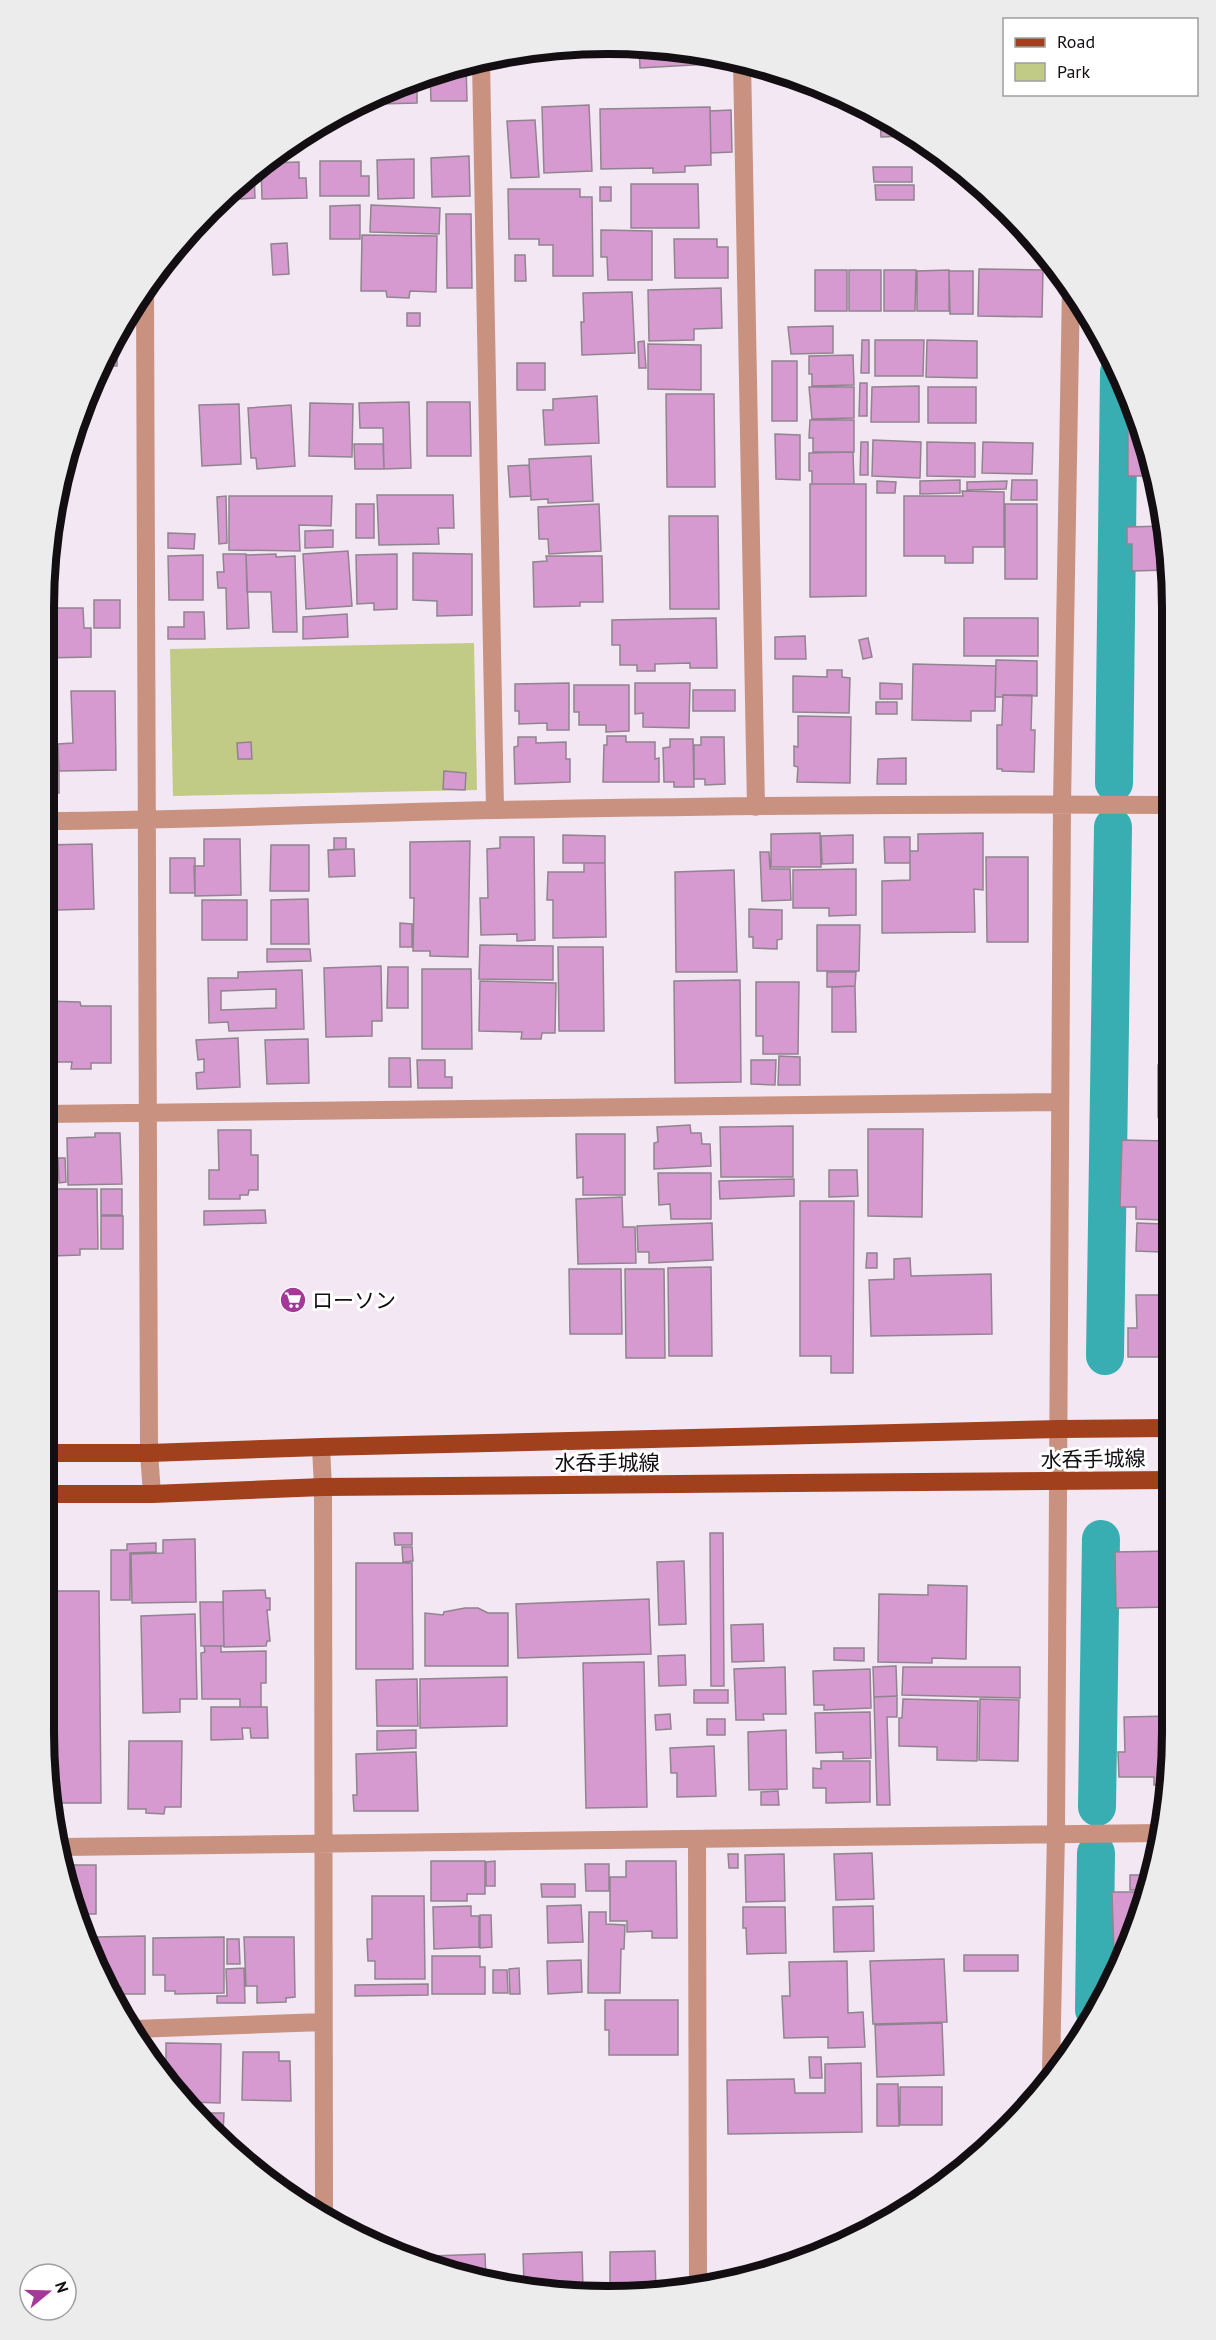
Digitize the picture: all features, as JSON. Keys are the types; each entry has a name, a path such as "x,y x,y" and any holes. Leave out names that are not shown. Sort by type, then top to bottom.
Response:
{"main road":[{"name":"水呑手城線","path":"54,1453 149,1453 1162,1428"},
{"name":"水呑手城線","path":"54,1494 152,1494 322,1487 1162,1480"}],"street":[{"path":"481,69 495,810"},
{"path":"742,71 756,807"},
{"path":"145,303 149,1453 152,1494"},
{"path":"1051,2065 1060,1429 1062,804 1071,303"},
{"path":"54,821 495,810 1162,805"},
{"path":"54,1114 1060,1102"},
{"path":"321,1447 324,2208"},
{"path":"67,1847 1152,1833"},
{"path":"697,1840 698,2278"},
{"path":"140,2029 322,2022"}],"green space":[{"path":"474,643 477,790 173,796 170,649"}],"building":[{"path":"608,54 620,55 558,57"},
{"path":"639,55 710,64 640,68"},
{"path":"466,73 467,101 431,101 430,83"},
{"path":"417,88 417,103 380,104 396,96"},
{"path":"589,105 592,171 544,173 542,107"},
{"path":"710,107 711,165 685,166 685,172 653,173 653,168 601,169 600,109"},
{"path":"731,110 732,152 711,153 710,111"},
{"path":"535,120 539,177 511,178 507,121"},
{"path":"880,126 899,136 881,137"},
{"path":"469,156 470,196 432,197 431,158"},
{"path":"414,159 414,198 378,199 377,160"},
{"path":"320,161 361,161 361,176 369,176 369,196 320,196"},
{"path":"299,162 299,178 306,178 307,198 262,199 261,176 278,163"},
{"path":"873,167 912,167 912,182 874,182"},
{"path":"254,182 255,198 241,199 241,193"},
{"path":"631,184 698,184 699,228 631,228"},
{"path":"875,185 914,185 914,200 876,200"},
{"path":"600,187 611,187 611,201 600,201"},
{"path":"508,189 580,189 580,197 592,197 593,276 553,276 553,245 539,245 539,239 509,239"},
{"path":"360,205 360,239 330,239 330,206"},
{"path":"371,205 440,208 439,234 370,232"},
{"path":"446,214 471,214 472,288 447,288"},
{"path":"601,230 652,231 652,280 608,280 607,257 601,257"},
{"path":"362,235 437,236 436,292 410,291 409,298 387,297 386,291 361,291"},
{"path":"674,239 717,239 717,247 728,247 728,278 675,278"},
{"path":"287,243 289,274 273,275 271,244"},
{"path":"515,255 525,255 526,281 515,281"},
{"path":"979,269 1043,270 1042,317 978,316"},
{"path":"815,270 847,270 847,311 815,311"},
{"path":"849,270 881,270 881,311 849,311"},
{"path":"884,270 916,270 915,311 884,311"},
{"path":"949,270 949,311 917,311 917,271"},
{"path":"949,271 973,271 973,314 950,314"},
{"path":"721,288 722,328 694,329 694,340 649,341 648,290"},
{"path":"632,292 635,353 582,355 583,293"},
{"path":"407,313 420,313 420,326 407,326"},
{"path":"833,326 833,353 791,354 788,327"},
{"path":"862,340 869,340 869,373 861,373"},
{"path":"875,340 924,340 923,376 875,376"},
{"path":"927,340 977,341 977,378 926,377"},
{"path":"644,341 646,368 639,368 638,342"},
{"path":"648,344 701,345 701,390 648,389"},
{"path":"117,352 117,366 110,366"},
{"path":"853,355 854,385 812,386 809,356"},
{"path":"772,361 797,361 797,421 772,421"},
{"path":"517,363 545,363 545,390 517,390"},
{"path":"860,383 867,383 867,416 859,416"},
{"path":"919,386 919,422 871,422 872,387"},
{"path":"809,387 854,387 854,418 812,419"},
{"path":"928,387 976,387 976,423 928,423"},
{"path":"666,394 714,394 715,487 667,487"},
{"path":"597,396 599,443 545,445 543,410 553,410 553,399"},
{"path":"409,402 411,468 384,469 383,428 360,428 359,403"},
{"path":"427,402 470,402 471,456 427,456"},
{"path":"310,403 353,404 352,457 309,456"},
{"path":"239,404 241,464 202,466 199,405"},
{"path":"291,405 295,466 257,469 256,458 251,458 248,408"},
{"path":"810,420 854,420 854,452 813,452 813,438 809,438"},
{"path":"1128,424 1131,424 1146,476 1128,476"},
{"path":"775,434 800,435 800,480 776,479"},
{"path":"873,440 921,442 920,478 872,476"},
{"path":"861,442 868,442 868,475 860,475"},
{"path":"927,442 975,443 975,477 927,476"},
{"path":"983,442 1033,443 1032,474 982,473"},
{"path":"354,444 383,444 384,469 355,469"},
{"path":"853,452 854,484 812,484 809,453"},
{"path":"591,456 593,501 548,503 548,499 531,500 529,459"},
{"path":"529,465 531,496 510,497 508,466"},
{"path":"960,480 960,493 920,494 920,481"},
{"path":"1012,480 1037,480 1037,500 1011,500"},
{"path":"877,481 896,482 895,493 877,493"},
{"path":"1007,481 1006,489 967,490 967,482"},
{"path":"810,484 866,484 866,596 810,597"},
{"path":"962,491 1004,492 1004,547 973,547 973,563 945,563 945,556 904,556 904,496 963,496"},
{"path":"377,495 453,495 454,528 438,528 439,544 379,545"},
{"path":"226,496 227,543 219,544 217,497"},
{"path":"229,496 332,496 331,526 299,525 300,551 229,550"},
{"path":"356,504 374,504 374,538 356,538"},
{"path":"599,504 601,551 549,554 548,539 539,539 538,507"},
{"path":"1005,504 1037,504 1037,579 1005,579"},
{"path":"669,516 718,516 719,609 670,609"},
{"path":"1155,526 1161,570 1132,571 1132,544 1127,544 1127,527"},
{"path":"333,530 333,547 305,548 305,531"},
{"path":"168,533 195,534 194,549 168,548"},
{"path":"348,551 352,606 306,609 303,554"},
{"path":"413,553 472,554 472,615 437,616 437,601 413,600"},
{"path":"223,554 246,554 249,628 227,629 226,588 218,588 217,572 224,572"},
{"path":"276,554 276,557 295,556 297,632 273,632 271,592 247,592 246,555"},
{"path":"397,554 397,609 374,610 374,603 357,604 356,555"},
{"path":"203,555 203,600 169,600 168,556"},
{"path":"546,556 602,556 603,602 580,602 580,606 534,607 533,562 547,561"},
{"path":"94,600 120,600 120,628 94,628"},
{"path":"54,608 83,608 84,628 91,628 91,657 54,658"},
{"path":"184,612 204,612 205,639 168,639 168,627 184,627"},
{"path":"347,614 348,637 303,639 303,617"},
{"path":"716,618 717,668 690,668 690,663 655,664 655,671 637,671 637,665 620,665 620,645 612,645 612,620"},
{"path":"964,618 1038,618 1038,656 964,656"},
{"path":"805,636 806,659 775,659 775,637"},
{"path":"868,638 872,657 863,659 859,640"},
{"path":"996,660 1037,661 1037,696 1003,695 1003,697 995,697"},
{"path":"913,664 996,666 995,711 971,711 971,721 912,720"},
{"path":"827,670 842,670 842,677 850,678 849,713 793,712 793,676 827,677"},
{"path":"569,683 569,730 547,730 547,723 519,724 519,711 515,711 515,684"},
{"path":"635,683 690,683 689,728 643,727 643,713 635,714"},
{"path":"880,683 902,684 902,699 880,699"},
{"path":"574,685 629,685 629,731 606,732 606,725 579,725 579,712 574,712"},
{"path":"693,690 735,690 735,711 693,711"},
{"path":"71,691 115,691 116,770 59,771 58,744 73,743"},
{"path":"1003,695 1032,695 1031,730 1035,730 1034,772 997,769 997,725 1002,725"},
{"path":"876,702 897,702 897,714 876,714"},
{"path":"798,716 851,717 850,783 797,782 798,767 794,766 794,746 798,747"},
{"path":"607,736 626,736 626,742 655,742 655,759 659,758 659,782 603,782 604,745 607,745"},
{"path":"518,737 536,737 536,743 566,742 566,759 570,759 570,782 515,784 514,747 518,746"},
{"path":"701,737 724,737 725,784 705,785 705,779 694,779 694,745 701,745"},
{"path":"670,739 693,739 694,787 674,787 674,782 664,782 663,748 670,747"},
{"path":"251,742 252,759 238,759 237,743"},
{"path":"906,758 906,784 877,784 878,759"},
{"path":"54,767 59,767 59,793 54,793"},
{"path":"444,771 466,773 465,790 443,789"},
{"path":"820,833 821,867 771,867 771,834"},
{"path":"983,833 983,890 974,889 975,932 882,933 882,881 910,880 910,851 918,851 918,834"},
{"path":"563,835 605,836 605,863 563,863"},
{"path":"853,835 853,863 822,864 821,836"},
{"path":"500,837 534,837 535,940 517,941 517,934 481,935 480,898 488,898 487,849 500,848"},
{"path":"884,837 910,837 910,863 885,863"},
{"path":"334,838 346,838 346,849 334,850"},
{"path":"204,839 240,839 241,895 195,896 194,866 204,866"},
{"path":"470,841 468,957 430,956 430,951 413,951 414,898 410,898 410,842"},
{"path":"92,844 94,909 56,910 54,845"},
{"path":"271,845 309,845 309,891 270,891"},
{"path":"354,849 355,876 329,877 328,850"},
{"path":"760,852 769,852 770,869 790,869 791,900 762,901"},
{"path":"986,857 1028,857 1028,942 987,942"},
{"path":"170,858 195,858 195,893 170,893"},
{"path":"584,863 605,863 606,937 553,938 553,900 547,900 548,872 584,872"},
{"path":"856,869 856,915 829,916 829,908 793,908 793,870"},
{"path":"734,870 737,972 676,972 675,872"},
{"path":"308,899 309,944 271,944 271,900"},
{"path":"202,900 247,900 247,940 202,940"},
{"path":"749,909 782,910 782,939 777,940 777,949 753,948 753,937 749,937"},
{"path":"400,923 412,924 412,947 400,947"},
{"path":"817,925 860,925 859,971 817,971"},
{"path":"480,945 553,946 553,980 479,979"},
{"path":"558,947 603,947 604,1031 559,1031"},
{"path":"267,949 310,949 311,961 267,962"},
{"path":"381,966 382,1021 372,1021 372,1036 326,1037 324,968"},
{"path":"388,967 408,967 408,1008 387,1008"},
{"path":"422,969 471,969 472,1049 422,1049"},
{"path":"302,970 304,1029 229,1031 228,1022 209,1023 208,978 238,978 238,972","holes":["276,989 276,1008 221,1010 221,991"]},
{"path":"827,972 856,972 855,986 827,987"},
{"path":"740,980 741,1082 675,1083 674,981"},
{"path":"480,981 556,983 555,1033 542,1033 541,1039 521,1039 522,1032 479,1031"},
{"path":"756,982 799,982 798,1054 763,1054 763,1036 756,1036"},
{"path":"855,986 856,1032 832,1032 832,987"},
{"path":"54,1001 80,1002 81,1006 111,1006 111,1063 91,1063 91,1069 71,1069 72,1062 54,1062"},
{"path":"238,1038 240,1087 197,1089 196,1073 204,1072 204,1059 198,1060 196,1040"},
{"path":"308,1039 309,1083 267,1084 265,1040"},
{"path":"779,1056 800,1057 800,1085 778,1085"},
{"path":"389,1058 410,1058 411,1087 389,1087"},
{"path":"417,1060 445,1060 445,1077 452,1077 452,1088 418,1088"},
{"path":"751,1060 776,1060 775,1085 751,1084"},
{"path":"1158,1065 1162,1065 1162,1117 1158,1117"},
{"path":"690,1125 691,1133 701,1133 702,1144 710,1144 711,1166 654,1169 654,1143 658,1142 657,1127"},
{"path":"793,1126 793,1177 721,1177 720,1127"},
{"path":"868,1129 923,1129 922,1217 868,1216"},
{"path":"218,1130 251,1130 251,1155 258,1155 258,1190 249,1190 248,1195 240,1195 240,1199 209,1199 209,1170 219,1170"},
{"path":"95,1133 120,1133 122,1184 68,1185 67,1138 95,1137"},
{"path":"576,1134 625,1134 625,1195 583,1195 583,1177 577,1178"},
{"path":"1122,1140 1162,1141 1162,1220 1136,1219 1136,1207 1120,1207"},
{"path":"58,1158 65,1158 66,1182 59,1183"},
{"path":"829,1170 857,1170 858,1196 829,1197"},
{"path":"658,1173 711,1173 711,1219 671,1219 670,1204 659,1205"},
{"path":"794,1179 794,1196 720,1199 719,1181"},
{"path":"54,1189 97,1189 98,1249 80,1249 80,1255 54,1256"},
{"path":"101,1189 122,1189 122,1215 101,1215"},
{"path":"622,1197 623,1227 635,1227 636,1263 578,1264 576,1199"},
{"path":"800,1201 854,1201 853,1373 831,1373 831,1356 800,1356"},
{"path":"265,1210 266,1223 204,1225 204,1211"},
{"path":"101,1216 123,1216 123,1249 101,1249"},
{"path":"712,1223 713,1260 649,1263 649,1252 638,1252 637,1226"},
{"path":"1137,1223 1162,1224 1161,1252 1136,1251"},
{"path":"867,1253 877,1253 877,1268 866,1268"},
{"path":"910,1258 911,1276 991,1274 992,1334 871,1336 869,1280 894,1279 894,1259"},
{"path":"711,1267 712,1356 669,1356 668,1268"},
{"path":"569,1269 621,1269 622,1334 570,1334"},
{"path":"625,1269 664,1269 665,1358 626,1358"},
{"path":"1136,1295 1162,1295 1162,1357 1128,1357 1128,1328 1137,1328"},
{"path":"394,1533 412,1533 412,1545 395,1545"},
{"path":"710,1533 723,1533 724,1686 711,1686"},
{"path":"195,1539 196,1602 132,1603 131,1554 163,1553 163,1540"},
{"path":"156,1543 156,1552 130,1553 130,1600 111,1600 111,1550 127,1550 127,1544"},
{"path":"402,1547 412,1547 413,1561 403,1562"},
{"path":"1162,1551 1162,1607 1116,1608 1115,1552"},
{"path":"684,1561 686,1624 659,1625 657,1562"},
{"path":"356,1563 412,1563 413,1669 356,1669"},
{"path":"928,1585 967,1586 966,1659 932,1658 932,1663 878,1662 879,1594 928,1595"},
{"path":"265,1590 266,1598 270,1598 270,1610 267,1610 270,1641 267,1641 266,1646 224,1647 223,1591"},
{"path":"54,1591 99,1591 101,1803 59,1803 54,1732"},
{"path":"649,1599 651,1654 518,1658 516,1604"},
{"path":"200,1602 223,1602 224,1646 201,1646"},
{"path":"478,1608 488,1613 508,1613 508,1666 425,1666 425,1613 443,1615 444,1612"},
{"path":"195,1614 197,1699 180,1699 180,1712 143,1713 141,1616"},
{"path":"763,1624 764,1661 732,1662 731,1625"},
{"path":"204,1646 221,1646 221,1652 266,1651 266,1683 261,1683 261,1707 240,1707 240,1699 202,1699 201,1653 205,1652"},
{"path":"834,1648 864,1648 864,1661 834,1660"},
{"path":"685,1655 686,1685 659,1686 658,1656"},
{"path":"644,1662 647,1807 586,1808 583,1663"},
{"path":"896,1666 897,1696 874,1697 873,1667"},
{"path":"785,1667 786,1714 763,1714 764,1720 736,1720 734,1669"},
{"path":"903,1667 1020,1667 1020,1698 902,1695"},
{"path":"870,1669 871,1708 824,1710 824,1705 814,1705 813,1671"},
{"path":"507,1677 507,1726 420,1728 420,1679"},
{"path":"417,1679 418,1726 377,1726 376,1680"},
{"path":"694,1690 728,1690 728,1703 694,1703"},
{"path":"897,1696 897,1717 887,1717 890,1805 877,1805 874,1697"},
{"path":"903,1699 978,1701 977,1761 937,1760 937,1747 899,1746 899,1718 902,1718"},
{"path":"980,1699 1019,1700 1018,1761 979,1760"},
{"path":"211,1707 267,1707 268,1738 251,1738 250,1728 242,1728 243,1739 211,1740"},
{"path":"870,1712 871,1758 843,1759 843,1752 816,1753 815,1713"},
{"path":"670,1714 671,1729 656,1730 655,1715"},
{"path":"1162,1716 1159,1785 1154,1785 1154,1777 1119,1777 1118,1752 1125,1752 1124,1717"},
{"path":"707,1719 725,1719 725,1735 707,1735"},
{"path":"416,1730 416,1748 377,1750 377,1731"},
{"path":"786,1730 787,1789 749,1790 748,1732"},
{"path":"129,1741 182,1741 181,1807 165,1807 164,1814 146,1813 146,1809 128,1809"},
{"path":"714,1746 716,1796 677,1797 677,1773 671,1773 670,1748"},
{"path":"416,1752 418,1811 354,1811 353,1795 357,1795 356,1754"},
{"path":"821,1761 870,1761 870,1802 826,1803 826,1788 813,1788 813,1768 821,1769"},
{"path":"778,1791 779,1805 761,1805 761,1792"},
{"path":"872,1853 874,1899 836,1900 834,1854"},
{"path":"728,1854 738,1854 738,1868 729,1868"},
{"path":"784,1854 785,1901 746,1902 745,1855"},
{"path":"431,1861 485,1861 485,1894 467,1894 467,1901 431,1901"},
{"path":"495,1861 495,1886 486,1886 486,1862"},
{"path":"626,1861 676,1861 677,1938 652,1938 652,1931 627,1932 627,1921 610,1921 610,1877 626,1877"},
{"path":"585,1864 609,1864 609,1891 586,1891"},
{"path":"71,1865 96,1865 96,1914 85,1914"},
{"path":"1130,1875 1143,1875 1139,1890 1130,1890"},
{"path":"541,1884 575,1884 575,1897 542,1897"},
{"path":"1112,1892 1138,1892 1120,1944 1114,1954"},
{"path":"372,1896 424,1896 425,1979 375,1979 375,1961 368,1961 367,1939 372,1939"},
{"path":"581,1905 583,1942 548,1943 547,1906"},
{"path":"471,1906 471,1916 479,1916 479,1947 434,1949 433,1907"},
{"path":"873,1906 874,1951 834,1952 833,1907"},
{"path":"743,1907 785,1907 786,1953 747,1954"},
{"path":"589,1912 606,1912 606,1924 625,1925 624,1949 621,1949 620,1993 588,1993"},
{"path":"480,1915 491,1915 492,1947 480,1948"},
{"path":"145,1936 145,1994 121,1994 121,1987 116,1987 96,1944 96,1937"},
{"path":"224,1937 224,1993 175,1994 175,1991 165,1991 165,1975 153,1975 153,1938"},
{"path":"244,1937 294,1937 295,1997 286,1998 286,2002 257,2003 257,1986 246,1986"},
{"path":"227,1939 239,1939 240,1964 227,1964"},
{"path":"964,1955 1018,1955 1018,1971 964,1971"},
{"path":"432,1956 480,1956 480,1967 485,1967 485,1994 432,1994"},
{"path":"944,1959 947,2022 873,2024 870,1961"},
{"path":"581,1960 582,1992 548,1994 547,1961"},
{"path":"847,1961 848,2013 863,2012 865,2047 828,2048 828,2037 784,2038 782,1996 790,1996 789,1962"},
{"path":"244,1968 245,2003 217,2003 217,1996 227,1996 226,1969"},
{"path":"519,1968 520,1994 510,1994 509,1969"},
{"path":"493,1970 507,1970 508,1993 493,1993"},
{"path":"428,1984 428,1995 355,1996 355,1985"},
{"path":"605,2000 678,2000 678,2055 609,2055 609,2030 605,2030"},
{"path":"942,2023 944,2075 877,2077 875,2025"},
{"path":"166,2043 221,2044 220,2103 196,2102 163,2063 166,2063"},
{"path":"243,2052 279,2052 279,2061 290,2061 291,2101 242,2100"},
{"path":"809,2057 821,2057 822,2078 810,2078"},
{"path":"861,2063 862,2132 728,2134 727,2080 794,2079 795,2093 825,2093 825,2064"},
{"path":"877,2084 898,2084 899,2126 877,2126"},
{"path":"900,2087 942,2087 942,2125 900,2125"},
{"path":"206,2113 224,2113 223,2131"},
{"path":"655,2251 656,2284 610,2286 610,2252"},
{"path":"582,2252 583,2285 524,2279 523,2254"},
{"path":"485,2254 486,2272 432,2258"}],"waterway":[{"path":"1114,783 1119,393"},
{"path":"1105,1356 1113,827"},
{"path":"1097,1807 1101,1539"},
{"path":"1094,1997 1096,1853"}],"place":[{"name":"ローソン","path":"293,1300"}]}
